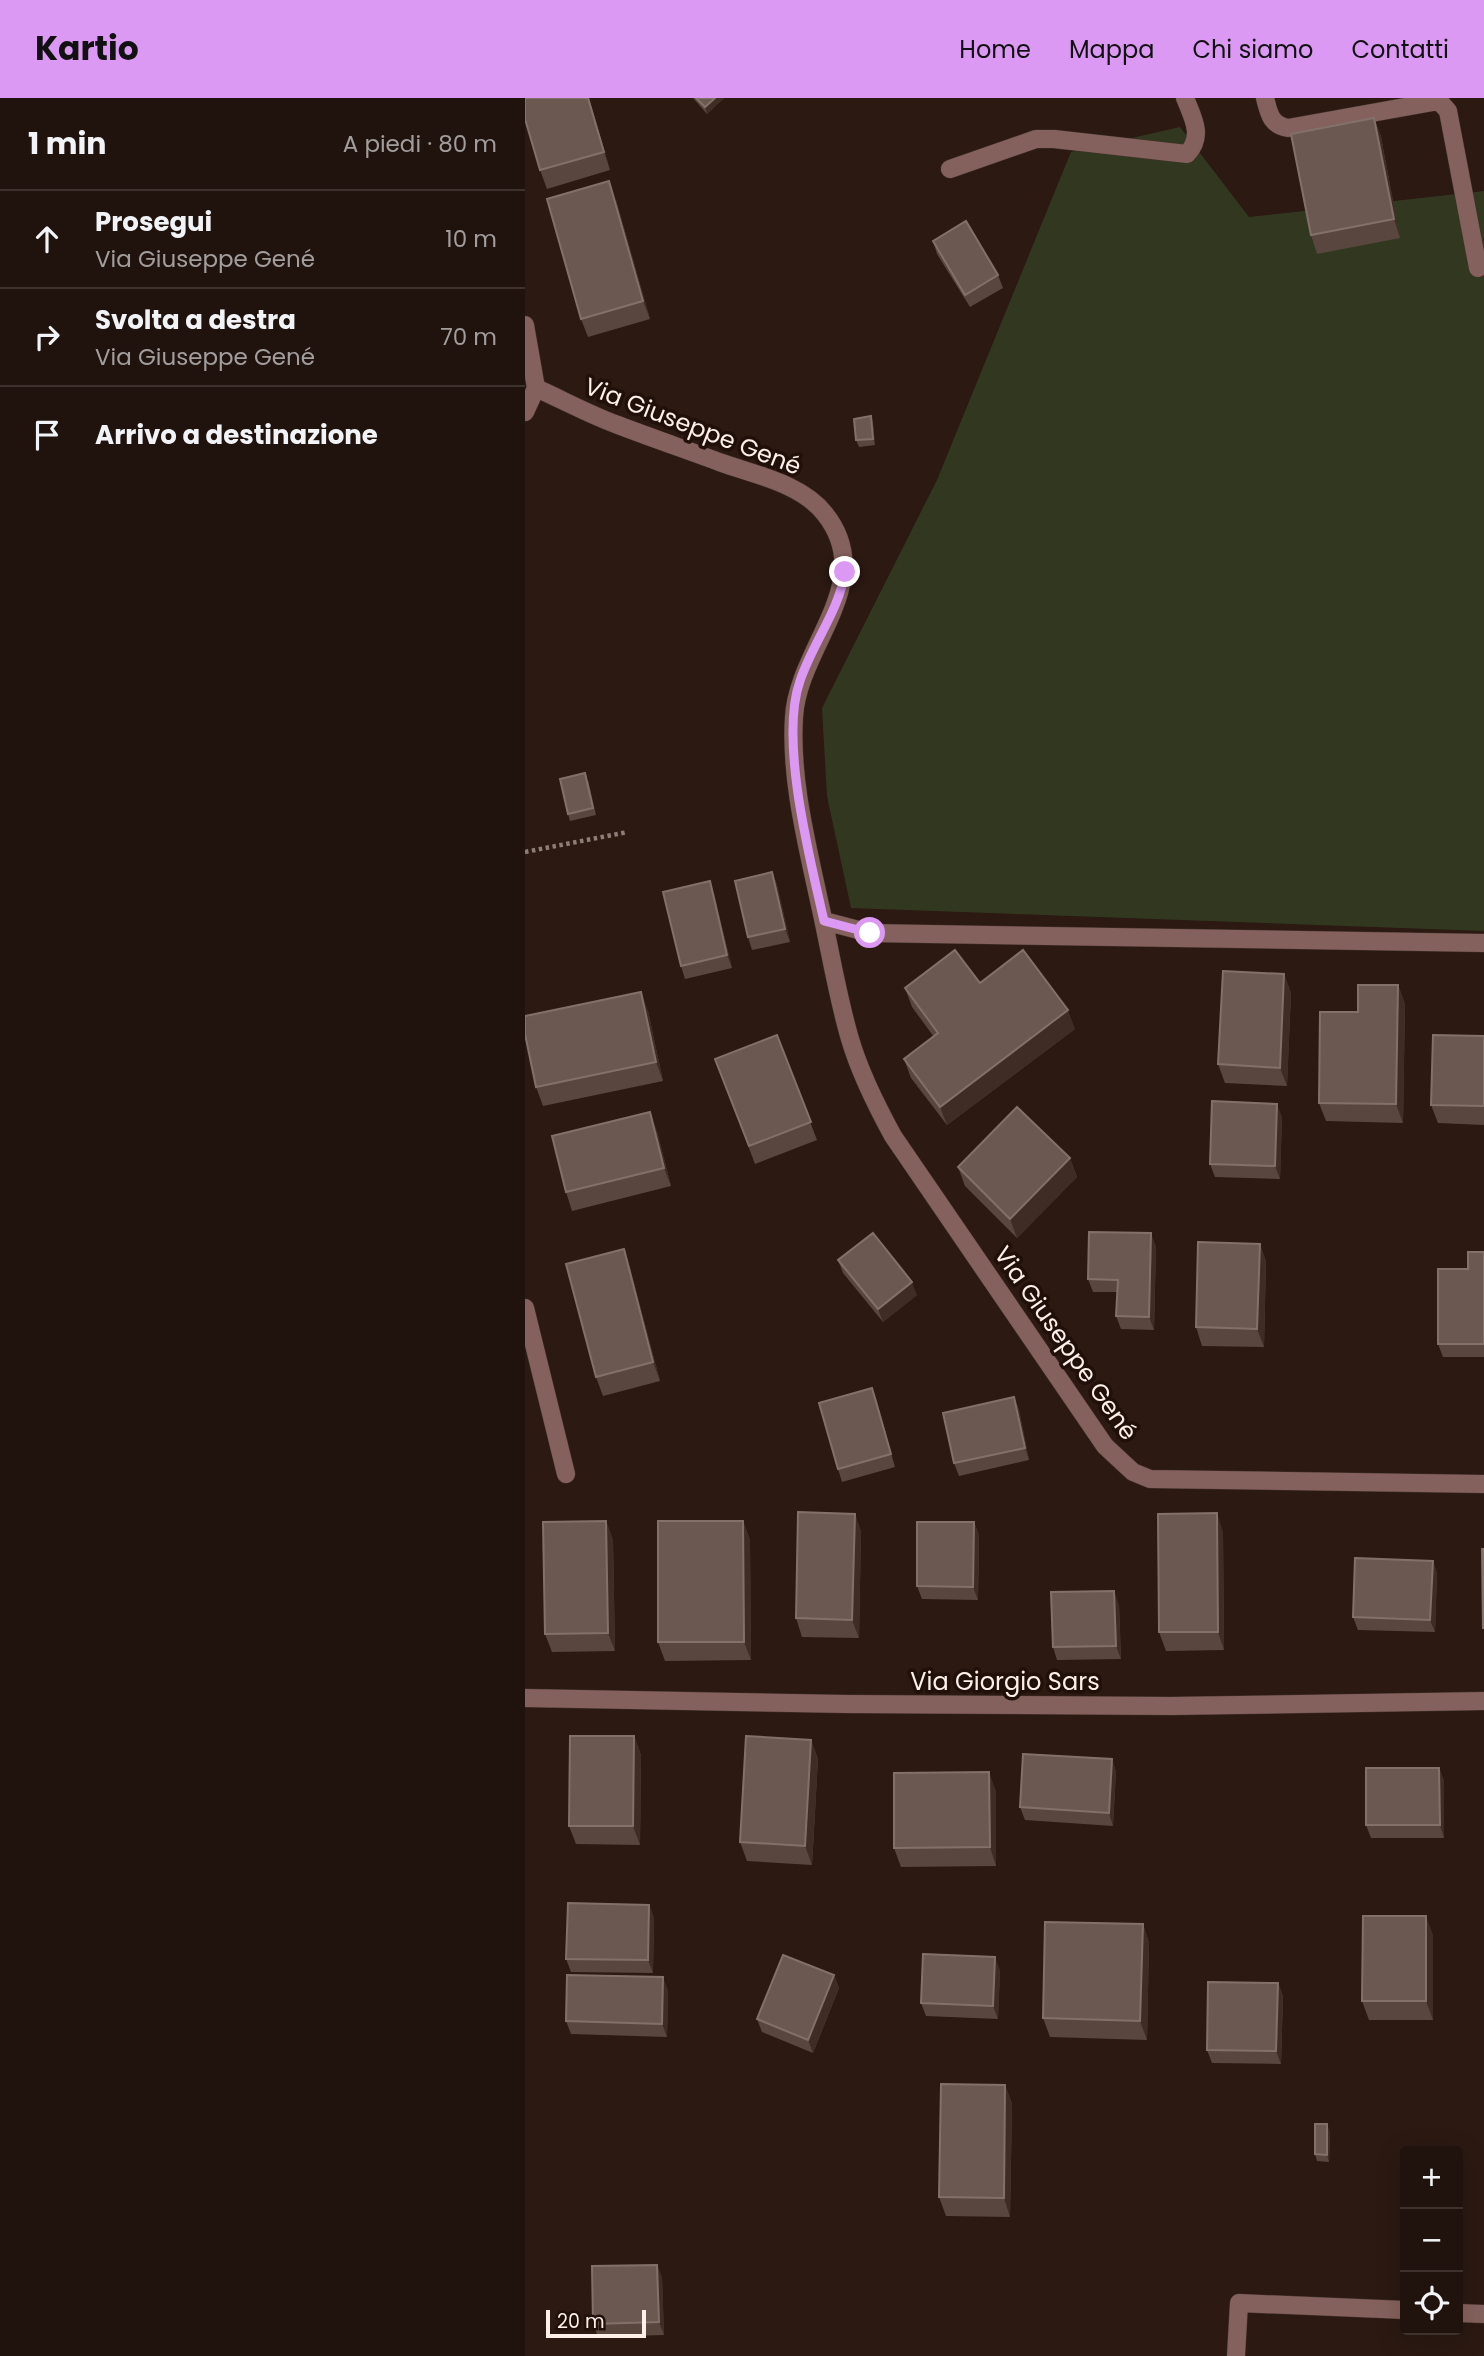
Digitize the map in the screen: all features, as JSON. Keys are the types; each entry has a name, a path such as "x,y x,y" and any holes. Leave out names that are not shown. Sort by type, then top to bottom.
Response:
{"street":[{"path":"950,169 1037,139 1187,154 1195,146 1198,128 1185,98"},
{"path":"1265,98 1270,117 1277,126 1288,128 1433,102 1444,106 1448,111 1478,268"},
{"path":"525,325 536,388 525,412"},
{"name":"Via Giuseppe Gené","path":"536,388 614,424 791,488 824,513 834,527 843,557 843,585 799,683 794,717 795,762 799,796 850,1039 864,1077 893,1136 1105,1446 1119,1462 1150,1479 1484,1484"},
{"path":"824,921 870,933 1484,943"},
{"path":"525,1308 566,1474"},
{"name":"Via Giorgio Sars","path":"525,1698 1171,1706 1484,1701"},
{"path":"1236,2356 1239,2303 1400,2310"},
{"path":"1463,2313 1484,2314"}],"path":[{"path":"525,852 628,832"}],"green space":[{"path":"1180,127 1249,217 1484,191 1484,931 851,908 827,796 822,708 937,480 1071,152"}],"building":[{"path":"525,98 588,98 604,152 540,170 525,119"},
{"path":"696,98 715,98 705,107"},
{"path":"1374,118 1394,219 1311,235 1291,134"},
{"path":"609,181 643,301 581,319 547,199"},
{"path":"966,221 998,275 965,295 933,241"},
{"path":"871,416 873,439 856,440 854,419"},
{"path":"585,773 593,808 568,814 560,779"},
{"path":"772,872 785,929 748,937 735,881"},
{"path":"710,881 727,955 681,966 663,892"},
{"path":"955,950 980,983 1023,950 1068,1010 940,1107 904,1059 938,1033 905,988"},
{"path":"1223,971 1284,974 1280,1068 1218,1064"},
{"path":"1358,985 1398,985 1396,1104 1319,1103 1320,1012 1358,1012"},
{"path":"641,992 656,1062 536,1087 525,1034 525,1016"},
{"path":"777,1035 811,1122 749,1146 715,1059"},
{"path":"1433,1035 1484,1036 1484,1106 1431,1105"},
{"path":"1212,1101 1277,1104 1275,1166 1210,1164"},
{"path":"1017,1107 1070,1158 1010,1219 958,1167"},
{"path":"650,1112 664,1168 566,1192 552,1136"},
{"path":"1089,1232 1151,1233 1149,1317 1116,1316 1118,1280 1088,1279"},
{"path":"873,1233 912,1282 878,1309 838,1260"},
{"path":"1198,1242 1260,1244 1257,1329 1196,1327"},
{"path":"624,1249 653,1362 596,1377 566,1264"},
{"path":"1468,1252 1484,1252 1484,1344 1438,1344 1438,1269 1468,1269"},
{"path":"872,1388 891,1454 838,1469 819,1403"},
{"path":"1014,1397 1025,1448 954,1463 943,1413"},
{"path":"798,1512 855,1514 852,1620 796,1618"},
{"path":"1217,1513 1218,1632 1159,1632 1158,1514"},
{"path":"606,1521 608,1633 545,1634 543,1522"},
{"path":"658,1521 743,1521 744,1642 658,1642"},
{"path":"917,1522 974,1522 973,1587 917,1586"},
{"path":"1484,1549 1484,1628 1483,1628"},
{"path":"1355,1558 1433,1561 1430,1620 1353,1617"},
{"path":"1114,1591 1116,1646 1053,1647 1051,1592"},
{"path":"570,1736 634,1736 633,1826 569,1826"},
{"path":"746,1736 811,1740 805,1846 740,1842"},
{"path":"1023,1754 1112,1759 1109,1813 1020,1807"},
{"path":"1366,1768 1439,1768 1440,1825 1366,1825"},
{"path":"989,1772 990,1847 894,1848 894,1773"},
{"path":"568,1903 649,1905 648,1960 566,1959"},
{"path":"1363,1916 1426,1916 1426,2001 1362,2001"},
{"path":"1045,1922 1143,1924 1140,2021 1043,2018"},
{"path":"923,1954 995,1957 993,2006 921,2003"},
{"path":"783,1955 834,1975 808,2040 757,2019"},
{"path":"567,1975 663,1977 662,2024 566,2021"},
{"path":"1208,1982 1278,1983 1276,2051 1207,2050"},
{"path":"941,2084 1005,2085 1004,2198 939,2197"},
{"path":"1315,2124 1327,2124 1327,2155 1315,2154"},
{"path":"657,2265 659,2322 593,2324 592,2266"}],"route":[{"path":"845,572 837,601 799,683 794,717 795,762 801,808 824,921 870,933"}]}
